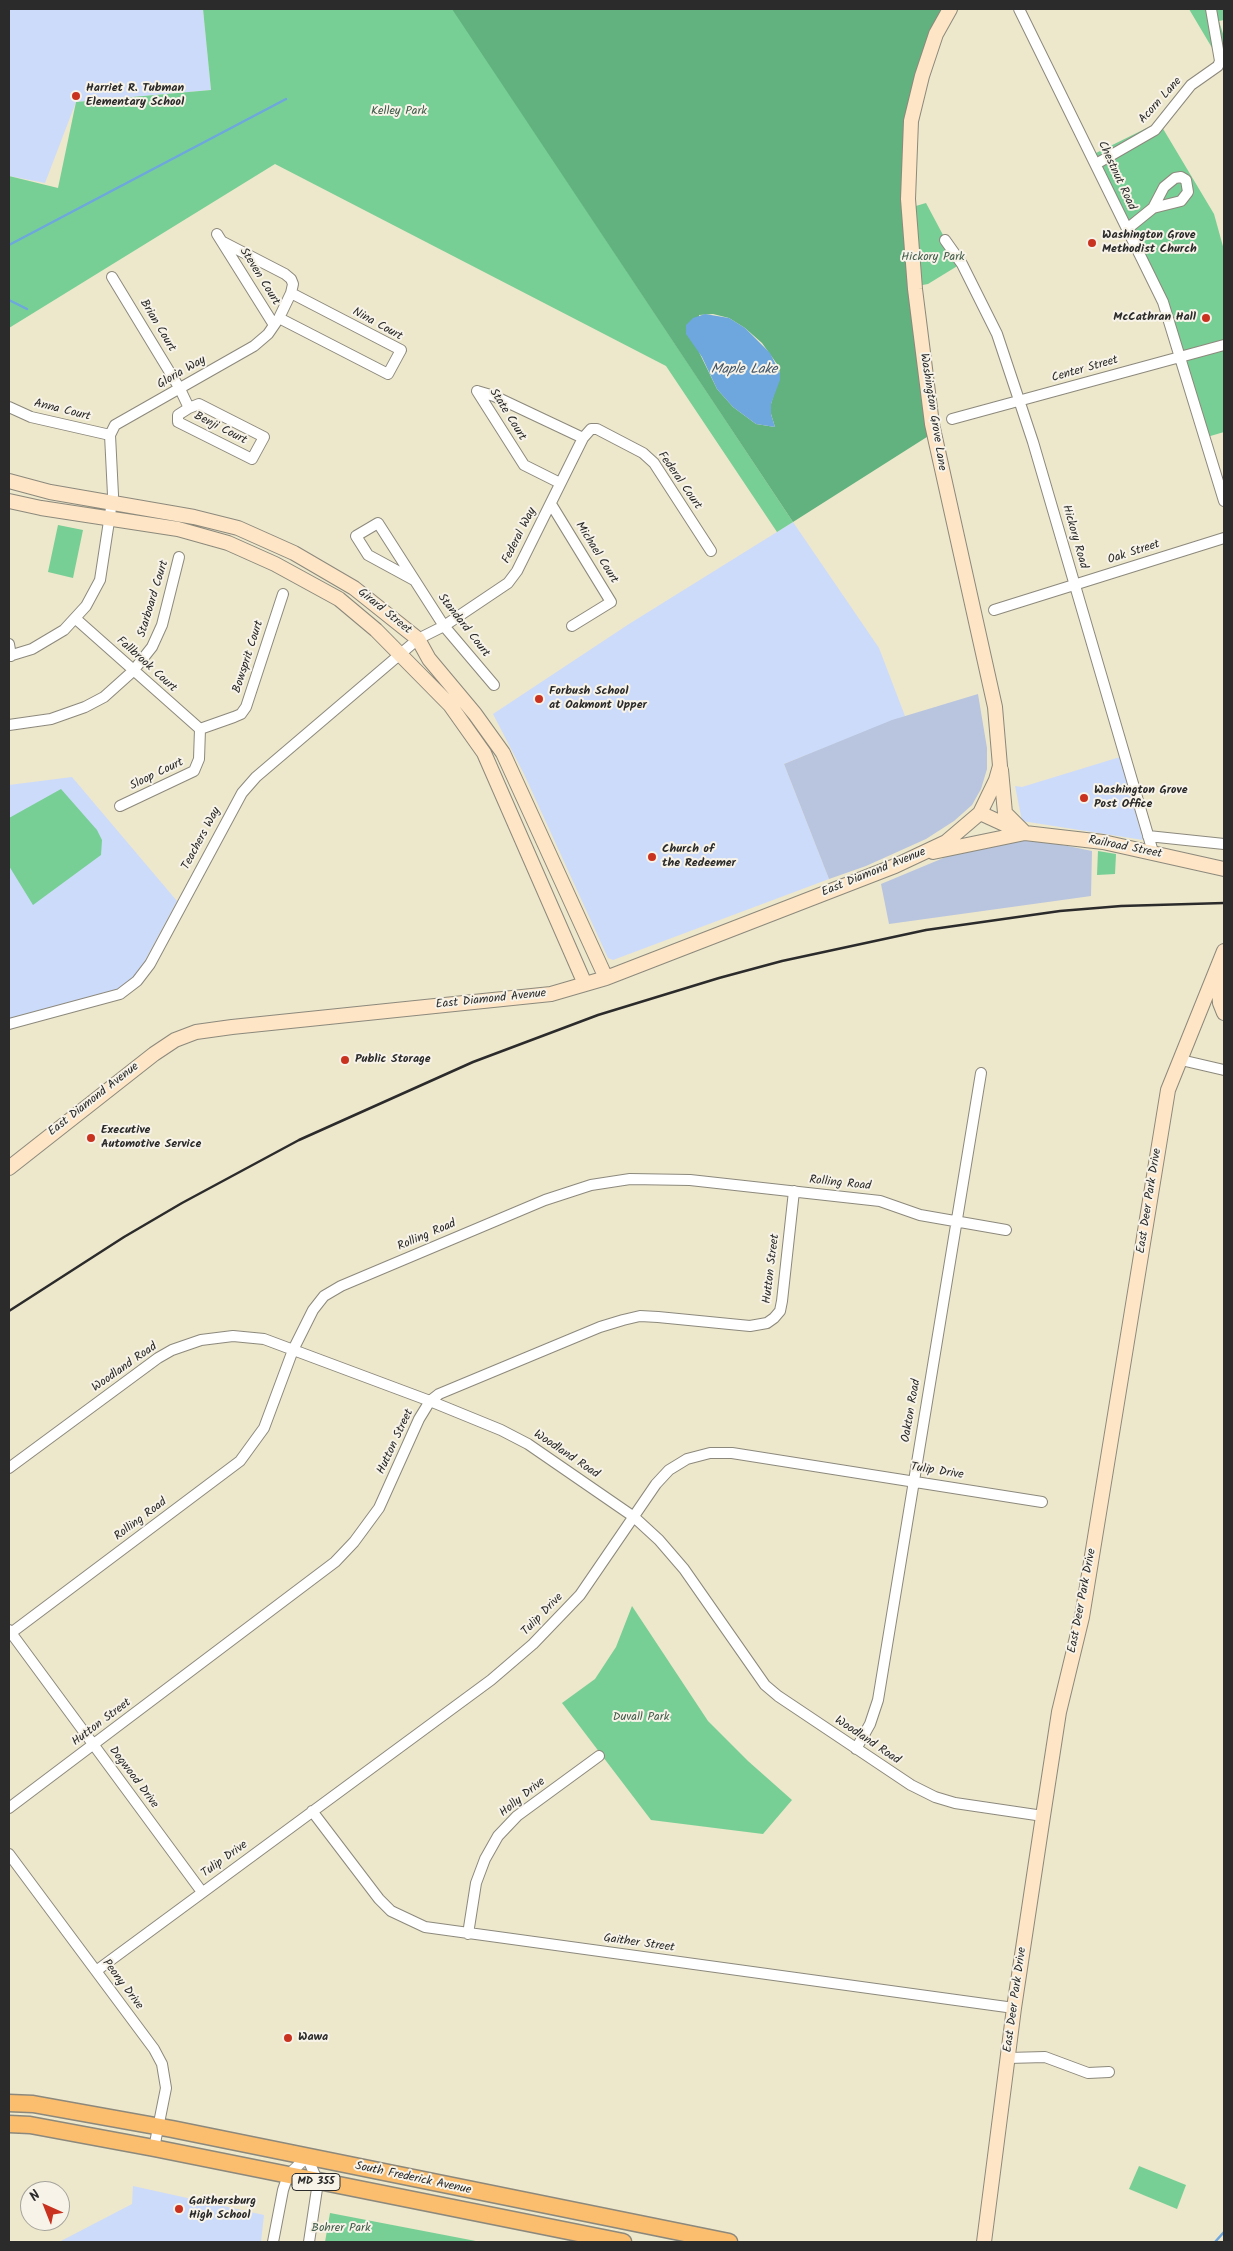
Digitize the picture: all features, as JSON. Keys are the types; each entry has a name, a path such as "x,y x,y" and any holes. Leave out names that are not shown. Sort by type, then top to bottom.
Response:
{"main road":[{"name":"South Frederick Avenue","path":"9,2103 33,2104 158,2126 706,2240 729,2242"},
{"name":"South Frederick Avenue","path":"9,2124 30,2125 154,2148 623,2242"}],"street":[{"name":"Washington Grove Lane","path":"950,9 936,34 922,76 911,121 908,208 915,289 932,424 995,707 1000,766 996,780 978,816"},
{"name":"Chestnut Road","path":"1019,9 1163,302 1224,501"},
{"name":"Acorn Lane","path":"1096,164 1155,130 1191,85 1218,66 1220,61 1211,9"},
{"path":"1127,229 1153,208"},
{"name":"Steven Court","path":"276,322 220,238 285,274 292,284 291,293"},
{"name":"Hickory Road","path":"944,240 962,264 997,334 1035,450 1153,852"},
{"name":"Brian Court","path":"112,276 180,388"},
{"name":"Nina Court","path":"276,322 388,374 401,350 291,293"},
{"name":"Gloria Way","path":"110,435 115,425 254,346 276,322 291,293"},
{"name":"Center Street","path":"952,419 1224,345"},
{"name":"Benji Court","path":"180,388 189,408"},
{"name":"State Court","path":"560,483 524,464 477,391 494,396 586,435"},
{"name":"Benji Court","path":"199,404 264,437 252,459 178,422 178,415 189,408 199,404"},
{"name":"Anna Court","path":"9,407 31,417 110,435"},
{"name":"Federal Court","path":"586,435 596,429 643,453 654,463 712,551"},
{"path":"9,644 10,656 32,649 50,639 76,619 86,606 100,580 112,502 110,435"},
{"name":"Federal Way","path":"418,639 444,626 508,583 517,571 586,435"},
{"name":"Girard Street","path":"9,482 50,492 194,517 238,528 278,546 354,588 418,639 429,659 475,714 503,753 606,978"},
{"name":"Girard Street","path":"9,500 186,531 228,543 275,564 339,599 376,630 450,705 484,752 585,984"},
{"name":"Michael Court","path":"551,504 612,602 572,626"},
{"name":"Standard Court","path":"414,580 368,555 356,536 378,523 444,626 494,685"},
{"name":"Oak Street","path":"994,610 1224,538"},
{"name":"Starboard Court","path":"9,725 51,719 85,707 104,697 133,671 152,647 162,625 179,557"},
{"name":"Bowsprit Court","path":"200,729 241,714 246,707 282,594"},
{"name":"Fallbrook Court","path":"76,619 200,729"},
{"name":"Teachers Way","path":"9,1024 120,994 137,982 150,964 242,793 256,777 418,639"},
{"name":"Sloop Court","path":"120,806 194,771 199,759 200,729"},
{"path":"925,853 946,851 1020,834 1005,813 1004,784 1000,766"},
{"name":"East Diamond Avenue","path":"9,1168 154,1054 175,1040 196,1032 551,994 606,978 925,853 946,842 978,816"},
{"name":"Railroad Street","path":"978,816 1020,834 1103,842 1224,869"},
{"path":"1148,836 1224,844"},
{"name":"East Deer Park Drive","path":"984,2242 1014,2008 1042,1816 1059,1712 1082,1617 1168,1090 1224,951"},
{"name":"East Deer Park Drive","path":"1217,968 1220,1003 1224,1013"},
{"path":"1181,1060 1224,1070"},
{"name":"Oakton Road","path":"856,1749 870,1724 878,1700 981,1073"},
{"name":"Rolling Road","path":"10,1631 240,1461 264,1428 293,1350 313,1310 324,1296 341,1286 545,1200 591,1185 630,1179 690,1180 880,1201 920,1215 1006,1230"},
{"name":"Hutton Street","path":"9,1808 325,1571 345,1552 379,1508 419,1419 430,1401 457,1386 600,1327 622,1320 640,1316 750,1326 766,1323 780,1311 794,1191"},
{"name":"Woodland Road","path":"9,1468 158,1358 172,1350 201,1340 233,1336 264,1339 430,1401 501,1430 528,1444 634,1517 659,1540 684,1568 764,1685 856,1749 911,1785 935,1797 1042,1816"},
{"name":"Tulip Drive","path":"96,1971 491,1680 533,1644 580,1595 656,1484 669,1470 687,1459 710,1453 732,1453 913,1480 1042,1502"},
{"name":"Dogwood Drive","path":"10,1631 202,1892"},
{"name":"Holly Drive","path":"468,1934 476,1883 485,1859 498,1836 517,1816 599,1756"},
{"name":"Gaither Street","path":"312,1811 379,1899 391,1911 425,1927 1014,2008"},
{"name":"Peony Drive","path":"9,1854 154,2049 162,2064 166,2088 154,2148"},
{"path":"1008,2058 1045,2057 1088,2073 1109,2072"},
{"path":"273,2242 283,2190 288,2175 307,2157 318,2182 309,2242"}],"shaded area":[{"name":"Harriet R. Tubman Elementary School","path":"9,9 203,9 211,90 76,102 45,183 9,176"},
{"path":"793,522 879,648 905,716 784,764 829,879 613,960 608,958 524,774 493,714 629,624"},
{"path":"978,694 987,748 987,769 981,789 972,805 954,821 926,839 866,866 829,879 784,764 892,720"},
{"path":"1120,757 1143,840 1022,821 1015,786 1022,787"},
{"path":"72,777 177,901 135,979 119,991 9,1020 9,785"},
{"path":"1026,840 1092,851 1091,896 889,924 881,884 965,849"},
{"name":"Gaithersburg High School","path":"133,2186 264,2215 261,2242 59,2242 132,2204"}],"green space":[{"name":"Kelley Park","path":"203,9 453,9 793,522 777,532 666,366 275,164 9,328 9,176 58,188 76,102 211,90"},
{"path":"452,9 945,9 906,130 901,182 903,226 930,435 793,522","holes":["713,314 729,318 745,328 762,343 777,364 780,373 771,404 771,414 775,427 756,424 733,407 717,389 699,352 699,315"]},
{"path":"1189,9 1224,9 1224,20 1219,21 1224,37 1224,68"},
{"path":"1159,122 1214,214 1224,250 1224,341 1181,353 1094,154"},
{"name":"Hickory Park","path":"926,203 959,265 928,284 917,286 909,208"},
{"path":"1224,349 1224,432 1207,437 1184,360"},
{"path":"58,525 83,530 73,578 48,572"},
{"path":"61,789 97,830 102,840 101,855 33,905 9,866 9,818"},
{"path":"1098,851 1116,854 1115,874 1097,875"},
{"name":"Duvall Park","path":"632,1606 708,1721 748,1761 792,1800 763,1834 651,1820 562,1703 595,1679 616,1647"},
{"path":"1139,2166 1186,2185 1177,2209 1129,2189"},
{"name":"Bohrer Park","path":"330,2213 481,2242 325,2242"}],"water":[{"name":"Maple Lake","path":"705,314 729,318 745,328 770,353 780,373 780,380 771,404 771,414 775,427 756,424 733,407 717,389 702,357 686,334 686,325 693,318"}],"waterway":[{"path":"9,245 286,99"},
{"path":"9,300 27,309"},
{"path":"1215,2242 1224,2232"}],"railway":[{"path":"9,1311 124,1237 182,1203 299,1140 473,1062 598,1015 782,961 926,930 1060,911 1121,906 1224,903"}],"place":[{"name":"Harriet R. Tubman Elementary School","path":"76,96"},
{"name":"Washington Grove Methodist Church","path":"1092,243"},
{"name":"McCathran Hall","path":"1206,318"},
{"name":"Forbush School at Oakmont Upper","path":"539,699"},
{"name":"Washington Grove Post Office","path":"1084,798"},
{"name":"Church of the Redeemer","path":"652,857"},
{"name":"Public Storage","path":"345,1060"},
{"name":"Executive Automotive Service","path":"91,1138"},
{"name":"Wawa","path":"288,2038"},
{"name":"Gaithersburg High School","path":"179,2209"}]}
